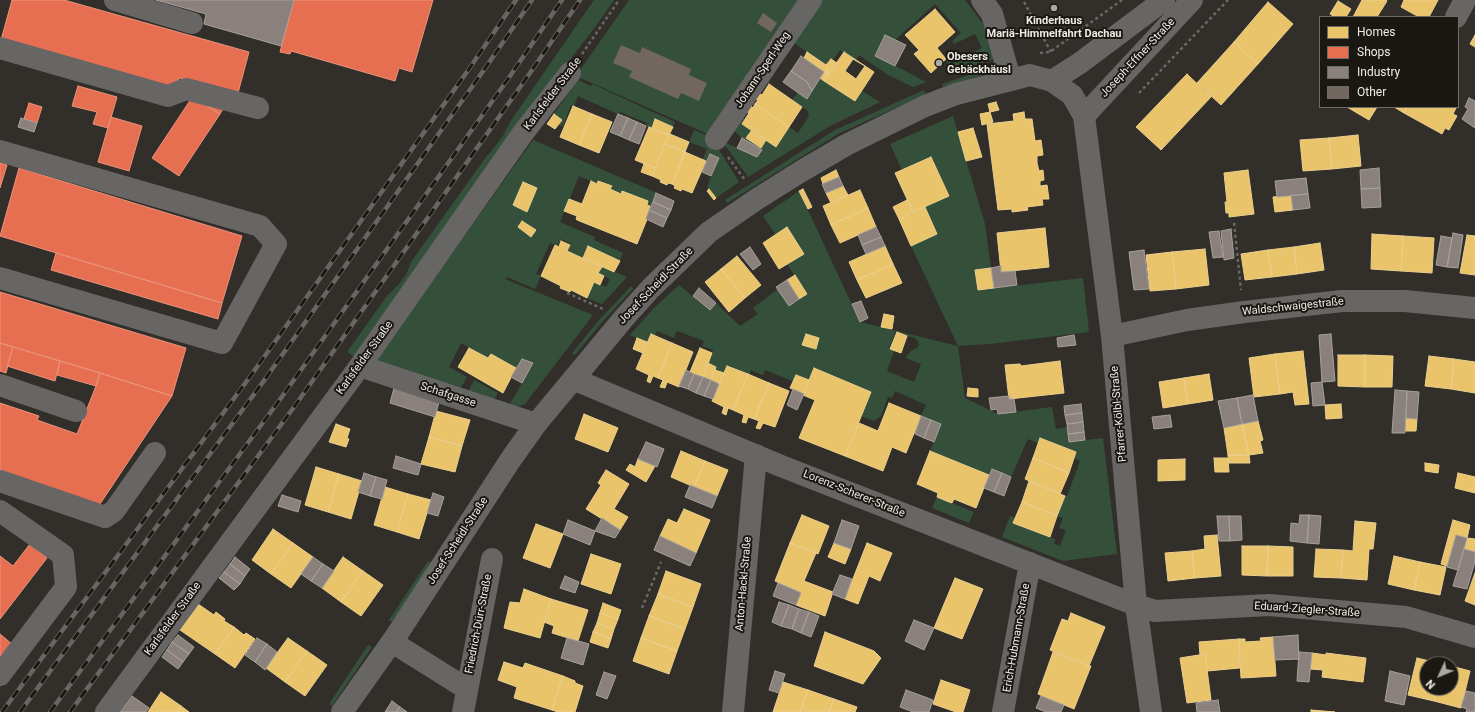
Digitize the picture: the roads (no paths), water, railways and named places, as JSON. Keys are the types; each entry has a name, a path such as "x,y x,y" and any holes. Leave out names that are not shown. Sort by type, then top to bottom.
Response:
{"street":[{"path":"115,0 192,23"},
{"name":"Johann-Sperl-Weg","path":"716,139 811,0"},
{"path":"982,0 992,14 1008,69"},
{"name":"Joseph-Effner-Straße","path":"1052,81 1080,63 1164,0"},
{"name":"Joseph-Effner-Straße","path":"1084,116 1192,0"},
{"path":"1457,16 1465,0"},
{"path":"0,48 168,96 186,88 258,108"},
{"name":"Josef-Scheidl-Straße","path":"342,712 392,642 511,459 536,424 624,318 651,288 710,232 757,199 846,145 925,106 956,94 1008,69 1052,81 1072,95 1084,116"},
{"name":"Karlsfelder Straße","path":"106,712 360,366 523,133 570,73"},
{"name":"Pfarrer-Kölbl-Straße","path":"1084,116 1112,336 1136,605 1151,712"},
{"path":"0,151 260,226 276,244 222,343 7,280"},
{"name":"Waldschwaigestraße","path":"1112,336 1187,320 1342,301 1405,301 1475,308"},
{"name":"Schafgasse","path":"360,366 536,424"},
{"name":"Lorenz-Scherer-Straße","path":"574,379 756,456 1136,605"},
{"path":"0,386 76,411"},
{"path":"0,481 105,517 114,510 155,453"},
{"name":"Anton-Hackl-Straße","path":"733,712 756,456"},
{"path":"0,511 63,555 66,587 0,675"},
{"name":"Friedrich-Dürr-Straße","path":"463,712 492,559"},
{"name":"Erich-Hubmann-Straße","path":"1004,712 1030,563"},
{"name":"Eduard-Ziegler-Straße","path":"1136,605 1155,611 1269,605 1406,617 1475,637"},
{"name":"Friedrich-Dürr-Straße","path":"392,642 467,688"}],"railway":[{"path":"2,712 252,374 469,69 516,0"},
{"path":"20,712 263,382 532,0"},
{"path":"50,712 281,398 508,79 562,0"},
{"path":"70,712 294,407 580,0"}],"place":[{"name":"Kinderhaus Mariä-Himmelfahrt Dachau","path":"1054,8"},
{"name":"Obesers Gebäckhäusl","path":"939,63"}]}
